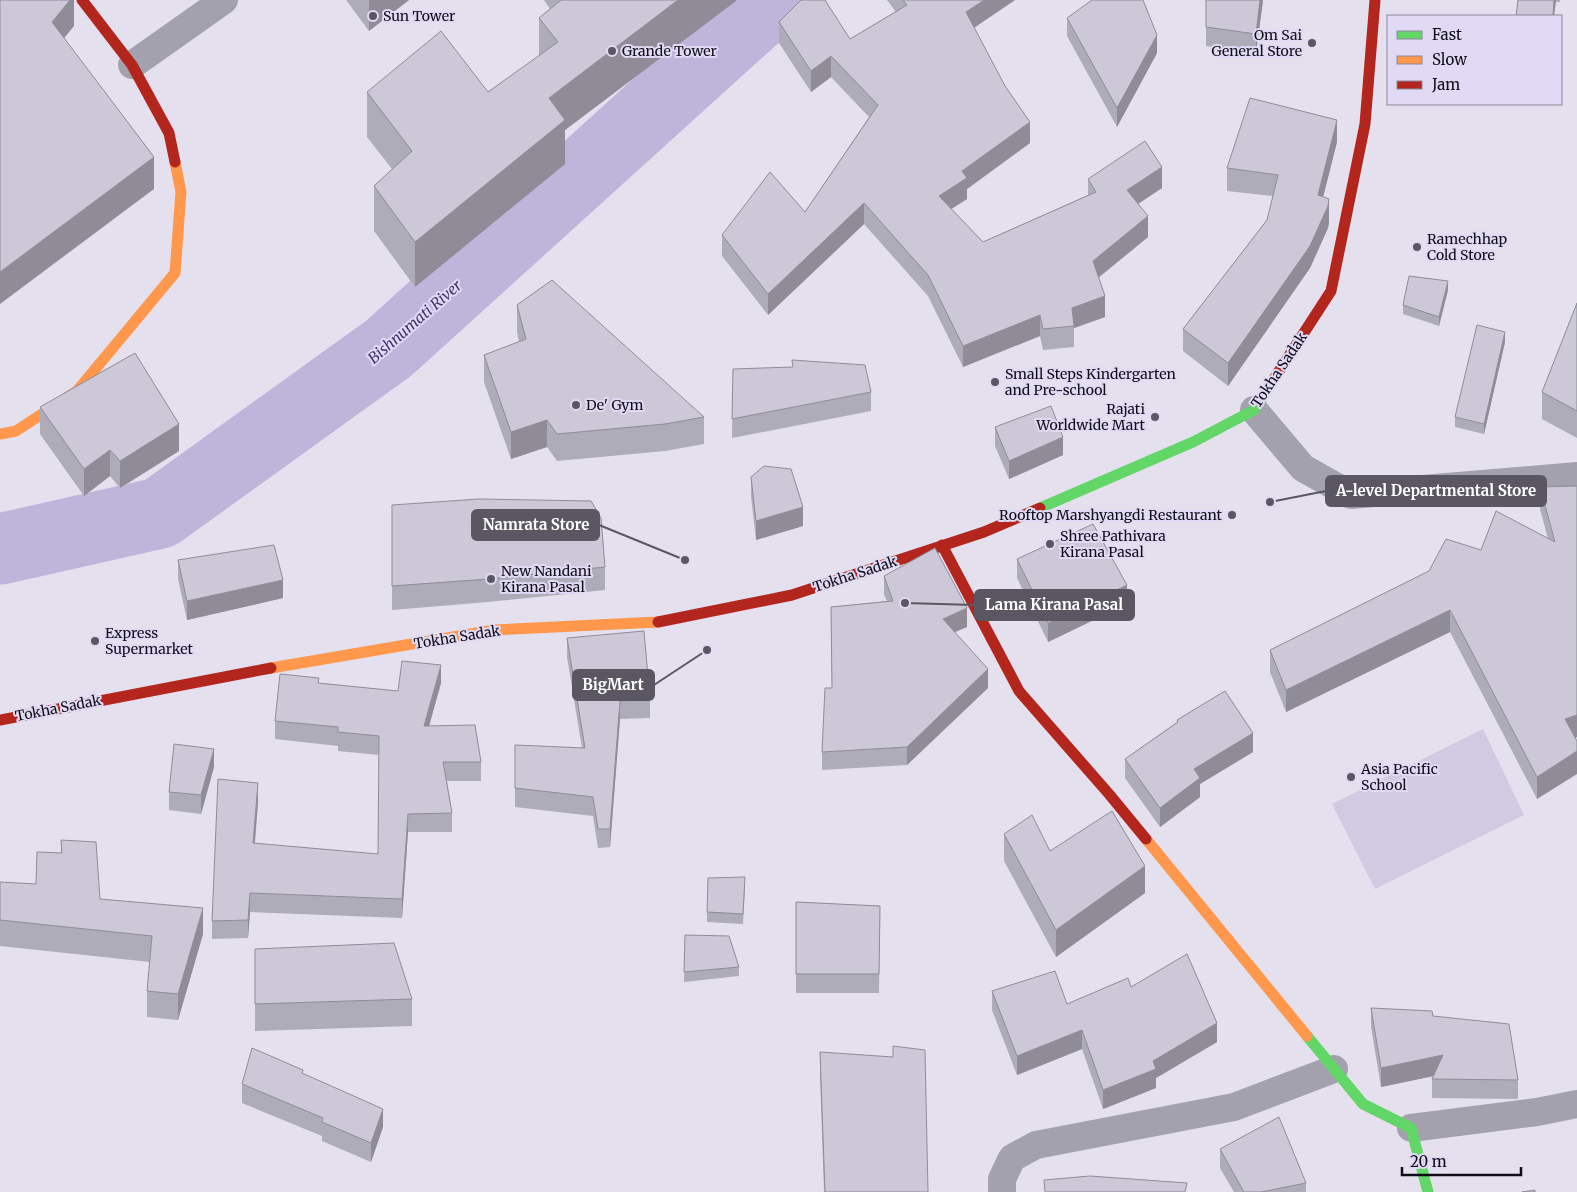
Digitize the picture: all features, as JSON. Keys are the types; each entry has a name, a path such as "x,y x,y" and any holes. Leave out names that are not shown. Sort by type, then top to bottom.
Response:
{"main road":[{"path":"0,434 16,432 77,391 175,273 181,192 169,134 132,65 82,0"},
{"name":"Tokha Sadak","path":"0,720 287,665 494,630 664,622 792,595 984,532 1193,442 1254,410 1331,292 1365,124 1375,0"},
{"path":"942,545 1019,691 1110,794 1363,1104 1411,1128 1428,1192"}],"street":[{"path":"132,65 224,0"},
{"path":"1254,410 1303,468 1351,495 1577,476"},
{"path":"1002,1192 1002,1179 1012,1158 1036,1145 1234,1107 1334,1069"},
{"path":"1411,1128 1537,1112 1577,1104"}],"shaded area":[{"path":"1483,729 1524,815 1375,889 1332,804"}],"building":[{"path":"0,0 70,0 52,22 154,157 0,272"},
{"path":"561,0 678,0 549,98 565,120 415,242 374,186 412,151 367,92 441,31 488,92 558,42 539,18"},
{"path":"801,0 825,0 850,39 907,5 903,0 984,0 966,12 1005,86 1030,122 962,171 967,178 939,196 983,242 1096,192 1088,179 1145,141 1162,167 1127,190 1148,216 1093,261 1105,296 1072,308 1074,326 1043,329 1040,315 963,346 928,275 864,203 768,294 722,235 770,172 805,212 878,105 831,56 811,71 779,22"},
{"path":"1092,0 1143,0 1157,35 1117,108 1067,18"},
{"path":"1206,0 1260,0 1256,34 1206,27"},
{"path":"1518,0 1554,0 1553,15 1516,15"},
{"path":"1250,98 1337,120 1318,195 1329,199 1328,206 1310,246 1228,363 1183,329 1267,220 1278,175 1227,168"},
{"path":"1409,276 1448,281 1439,317 1403,305"},
{"name":"De' Gym","path":"552,280 704,417 665,424 557,434 547,420 511,432 484,355 526,339 517,305"},
{"path":"1577,303 1577,411 1542,392"},
{"path":"1477,325 1505,332 1484,424 1455,417"},
{"path":"135,353 179,424 120,461 110,450 84,469 40,407"},
{"path":"792,360 865,365 871,392 732,419 733,369 793,367"},
{"path":"1051,406 1063,437 1009,461 995,427"},
{"path":"764,466 791,469 803,507 756,521 751,477"},
{"path":"1577,486 1577,715 1565,719 1577,741 1577,751 1537,777 1450,610 1286,690 1270,650 1429,571 1446,539 1481,550 1496,511 1555,542 1540,487"},
{"path":"479,499 591,501 601,518 605,567 488,579 392,586 392,505"},
{"path":"1093,524 1127,585 1048,623 1017,559"},
{"path":"274,545 283,580 187,601 178,560"},
{"path":"935,548 967,608 943,619 988,669 907,747 822,752 825,688 832,688 831,607 893,601 884,576"},
{"path":"644,631 650,699 620,701 610,829 598,829 593,797 515,788 515,745 585,748 567,638"},
{"path":"402,661 441,665 424,726 475,725 481,762 443,762 452,813 408,814 402,899 250,893 248,920 212,921 218,779 258,783 253,843 378,854 379,736 338,732 338,727 275,721 280,674 319,678 318,683 398,691"},
{"path":"1225,691 1253,733 1194,769 1200,778 1160,808 1125,759 1178,722 1177,720"},
{"path":"174,744 214,749 201,795 169,792"},
{"path":"1112,811 1145,866 1056,930 1004,834 1032,815 1050,851"},
{"path":"61,840 96,842 100,899 203,908 178,994 147,991 152,936 0,920 0,882 36,884 37,852 62,853"},
{"path":"745,877 743,914 707,912 708,878"},
{"path":"796,902 880,906 879,974 796,974"},
{"path":"685,935 729,936 739,967 684,972"},
{"path":"394,943 412,999 255,1004 255,949"},
{"path":"1187,954 1217,1023 1153,1061 1156,1069 1103,1090 1082,1030 1017,1056 992,991 1055,971 1067,1004 1128,978 1131,987"},
{"path":"1371,1008 1432,1011 1433,1016 1509,1024 1518,1080 1432,1079 1443,1055 1381,1068"},
{"path":"893,1046 925,1050 928,1192 825,1192 820,1052 893,1057"},
{"path":"252,1048 303,1070 302,1073 383,1109 371,1143 322,1122 323,1118 242,1084"},
{"path":"1279,1117 1306,1183 1261,1192 1244,1192 1220,1149"},
{"path":"1090,1176 1187,1183 1185,1192 1045,1192 1044,1180"}],"waterway":[{"name":"Bishnumati River","path":"0,549 160,513 389,348 773,0"}],"traffic: fast":[{"path":"1040,508 1193,442 1254,410 1274,379"},
{"path":"1307,1036 1363,1104 1411,1128 1428,1192"}],"traffic: slow":[{"path":"0,434 16,431 77,391 175,273 181,192 175,162"},
{"path":"271,668 494,630 658,622"},
{"path":"1146,839 1307,1036"}],"traffic: jam":[{"path":"82,0 132,65 169,133 175,162"},
{"path":"1274,379 1331,291 1365,124 1375,0"},
{"path":"658,622 792,595 984,532 1040,508"},
{"path":"942,545 1019,691 1146,839"},
{"path":"0,720 271,668"}],"place":[{"name":"Sun Tower","path":"373,16"},
{"name":"Om Sai General Store","path":"1312,43"},
{"name":"Grande Tower","path":"612,51"},
{"name":"Ramechhap Cold Store","path":"1417,247"},
{"name":"Small Steps Kindergarten and Pre-school","path":"995,382"},
{"name":"De' Gym","path":"576,405"},
{"name":"Rajati Worldwide Mart","path":"1155,417"},
{"name":"A-level Departmental Store","path":"1270,502"},
{"name":"Rooftop Marshyangdi Restaurant","path":"1232,515"},
{"name":"Shree Pathivara Kirana Pasal","path":"1050,544"},
{"name":"Namrata Store","path":"685,560"},
{"name":"New Nandani Kirana Pasal","path":"491,579"},
{"name":"Lama Kirana Pasal","path":"905,603"},
{"name":"Express Supermarket","path":"95,641"},
{"name":"BigMart","path":"707,650"},
{"name":"Asia Pacific School","path":"1351,777"}]}
